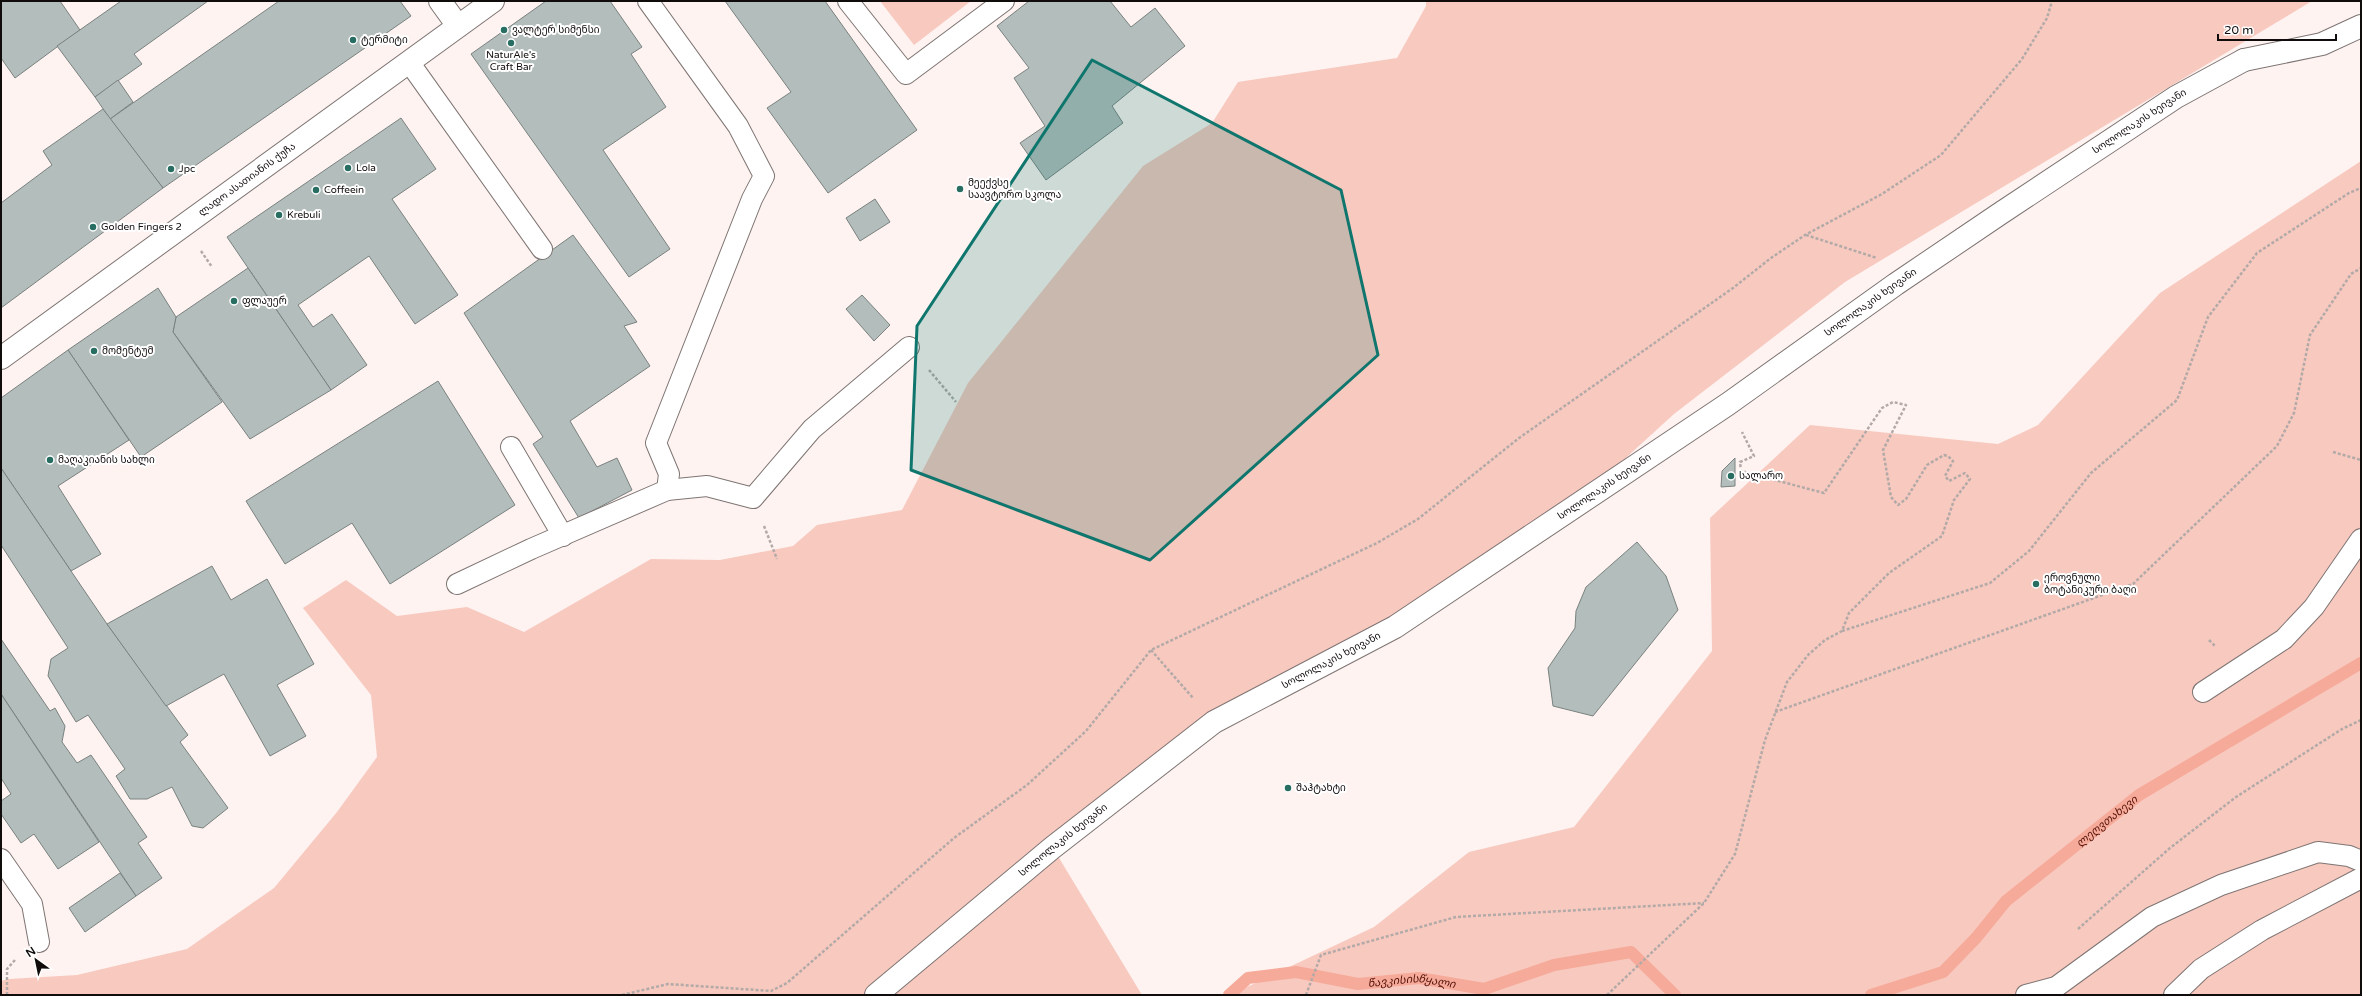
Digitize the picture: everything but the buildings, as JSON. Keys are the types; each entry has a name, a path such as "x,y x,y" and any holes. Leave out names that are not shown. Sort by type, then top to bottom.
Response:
{"street":[{"path":"440,1 458,26"},
{"name":"ლადო ასათიანის ქუჩა","path":"1,358 493,1"},
{"name":"სოლოლაკის ხეივანი","path":"876,995 1047,852 1214,722 1395,627 1728,404 1896,284 2176,97 2244,60 2322,44 2361,26"}],"lane":[{"path":"648,1 738,126 764,176 752,199 656,443 669,474 666,490"},
{"path":"848,1 906,74 1004,1"},
{"path":"409,62 542,249"},
{"path":"457,584 666,490 707,486 752,498 812,429 909,347"},
{"path":"511,448 563,536"},
{"path":"2203,692 2284,639 2314,607 2361,539"},
{"path":"2026,995 2056,987 2152,917 2221,885 2318,852 2349,856 2361,861"},
{"path":"1,859 32,904 39,942"},
{"path":"2174,995 2201,969 2262,930 2361,878"}],"path":[{"path":"622,995 668,984 771,991 787,983 954,838 994,807 1027,785 1086,731 1151,650 1377,543 1418,519 1519,438 1805,235 1882,194 1941,155 2022,58 2047,18 2052,1"},
{"path":"1607,995 1704,903 1735,854 1745,820 1757,768 1774,712 1786,682 1808,655 1824,640 1842,631 1990,583 2029,551 2091,474 2177,400 2208,317 2257,253 2349,193 2361,188"},
{"path":"1805,235 1880,259"},
{"path":"200,250 212,268"},
{"path":"1774,712 2133,584 2277,446 2294,413 2310,335 2350,274 2361,268"},
{"path":"909,347 956,402"},
{"path":"1740,462 1741,471 1824,493 1882,408 1893,402 1906,405 1883,450 1891,497 1898,505 1906,499 1927,465 1944,455 1948,456 1953,461 1945,476 1949,481 1965,473 1970,479 1954,500 1942,536 1889,573 1849,613 1842,631"},
{"path":"2332,452 2361,460"},
{"path":"1151,650 1214,722"},
{"path":"2075,932 2170,848 2236,797 2342,729 2361,720"},
{"path":"1306,995 1321,955 1456,917 1704,903"}],"highlighted area":[{"path":"1092,60 1341,190 1378,355 1150,560 911,470 917,326"}],"shaded area":[{"path":"880,1 971,1 914,45"},
{"path":"1426,1 2312,1 1845,282 1674,414 1562,516 1214,722 1053,848 1142,995 1,995 1,981 9,979 77,975 187,949 274,888 337,812 377,757 371,695 303,608 346,580 397,616 467,607 524,632 651,559 720,560 793,546 817,525 902,510 968,383 1143,166 1212,123 1238,82 1397,58 1426,6"},
{"name":"ეროვნული ბოტანიკური ბაღი","path":"2361,161 2361,995 1230,995 1374,927 1469,852 1574,827 1712,651 1710,518 1810,425 1998,444 2038,425 2160,293"}],"waterway":[{"name":"ლეღვთახევი","path":"1871,995 1943,972 1976,938 2006,901 2139,795 2361,663"},
{"name":"წავკისისწყალი","path":"1229,995 1248,978 1296,972 1358,984 1419,978 1484,989 1554,965 1631,952 1675,995"}],"place":[{"name":"ვალტერ სიმენსი","path":"504,30"},
{"name":"ტერმიტი","path":"353,40"},
{"name":"NaturAle's Craft Bar","path":"511,43"},
{"name":"Lola","path":"348,168"},
{"name":"Jpc","path":"171,169"},
{"name":"მეექვსე საავტორო სკოლა","path":"960,189"},
{"name":"Coffeein","path":"316,190"},
{"name":"Krebuli","path":"279,215"},
{"name":"Golden Fingers 2","path":"93,227"},
{"name":"ფლაუერ","path":"234,301"},
{"name":"მომენტუმ","path":"94,351"},
{"name":"მაღაკიანის სახლი","path":"50,460"},
{"name":"სალარო","path":"1731,476"},
{"name":"ეროვნული ბოტანიკური ბაღი","path":"2036,584"},
{"name":"შაჰტახტი","path":"1288,788"}]}
